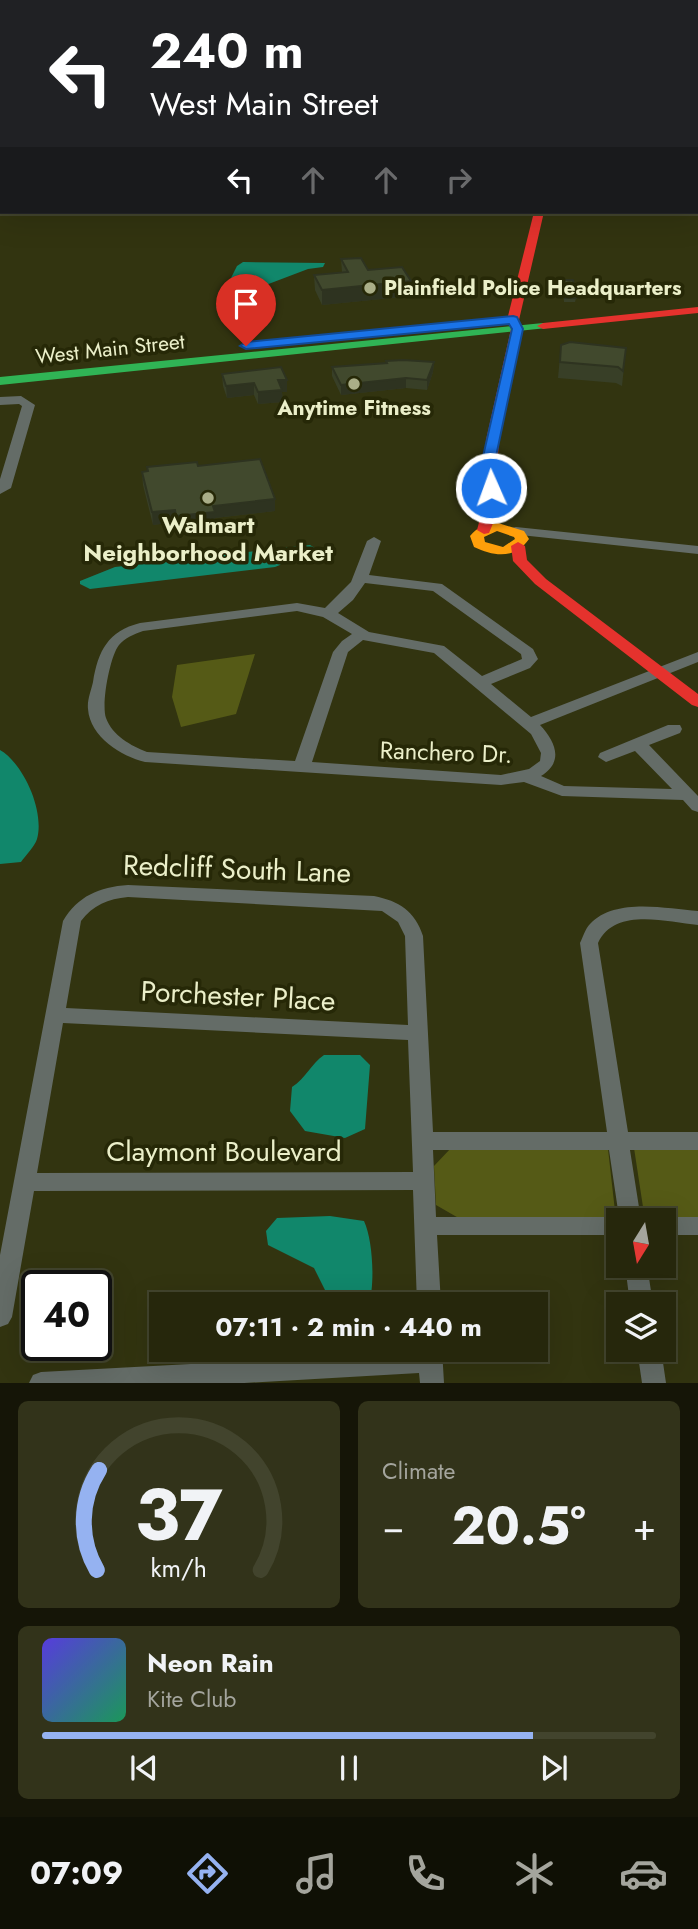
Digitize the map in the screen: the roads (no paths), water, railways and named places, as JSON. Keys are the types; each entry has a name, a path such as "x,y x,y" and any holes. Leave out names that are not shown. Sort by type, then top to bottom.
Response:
{"main road":[{"path":"539,214 489,461 493,498 516,538 520,561 538,576 540,581"},
{"path":"515,325 698,301"},
{"path":"515,325 698,310"},
{"name":"West Main Street","path":"0,372 515,325"},
{"name":"West Main Street","path":"0,381 515,325"},
{"path":"493,498 489,505 489,518 484,530 477,536 477,541 527,579 540,581 572,603 698,702"},
{"path":"484,530 498,527 516,538"},
{"path":"491,550 506,551 516,538"}],"street":[{"path":"0,401 21,401 29,405 4,488 0,490"},
{"path":"516,538 559,537 698,550"},
{"path":"328,613 352,595 374,541"},
{"path":"361,578 437,587 528,652 530,659 525,666 481,682"},
{"name":"Ranchero Dr.","path":"297,607 328,613 362,635 439,649 530,723 549,744 549,755 542,769 528,777 501,780 145,757 128,751 116,742 100,720 96,709 104,661 110,643 118,636 140,627 297,607"},
{"path":"302,766 341,652 347,644 362,635"},
{"path":"530,723 698,657"},
{"path":"606,757 674,729"},
{"path":"638,744 693,800"},
{"path":"528,777 562,791 693,800"},
{"name":"Redcliff South Lane","path":"0,1317 72,920 86,903 104,894 128,891 374,902 400,912 412,926 429,1292"},
{"path":"628,1208 589,943 594,930 615,916 636,914 698,918"},
{"name":"Porchester Place","path":"55,1015 418,1033"},
{"path":"422,1141 698,1141"},
{"name":"Claymont Boulevard","path":"24,1182 424,1181"},
{"path":"426,1226 606,1226"},
{"path":"676,1226 698,1226"},
{"path":"651,1362 654,1383"},
{"path":"41,1383 431,1365"}],"water":[{"path":"243,262 325,263 323,267 308,269 250,291 259,314 226,315 216,308 237,266"},
{"path":"310,545 315,548 312,551 286,555 280,565 275,567 90,589 80,584 80,581 115,567"},
{"path":"0,750 9,756 24,776 35,802 39,828 36,842 21,862 0,864"},
{"path":"324,1055 360,1055 370,1065 365,1129 345,1138 305,1131 290,1111 292,1087"},
{"path":"330,1216 364,1221 372,1262 371,1292 326,1292 314,1268 268,1245 266,1231 277,1218"}],"place":[{"name":"Plainfield Police Headquarters","path":"370,288"},
{"name":"Anytime Fitness","path":"354,384"},
{"name":"Walmart Neighborhood Market","path":"208,498"}]}
